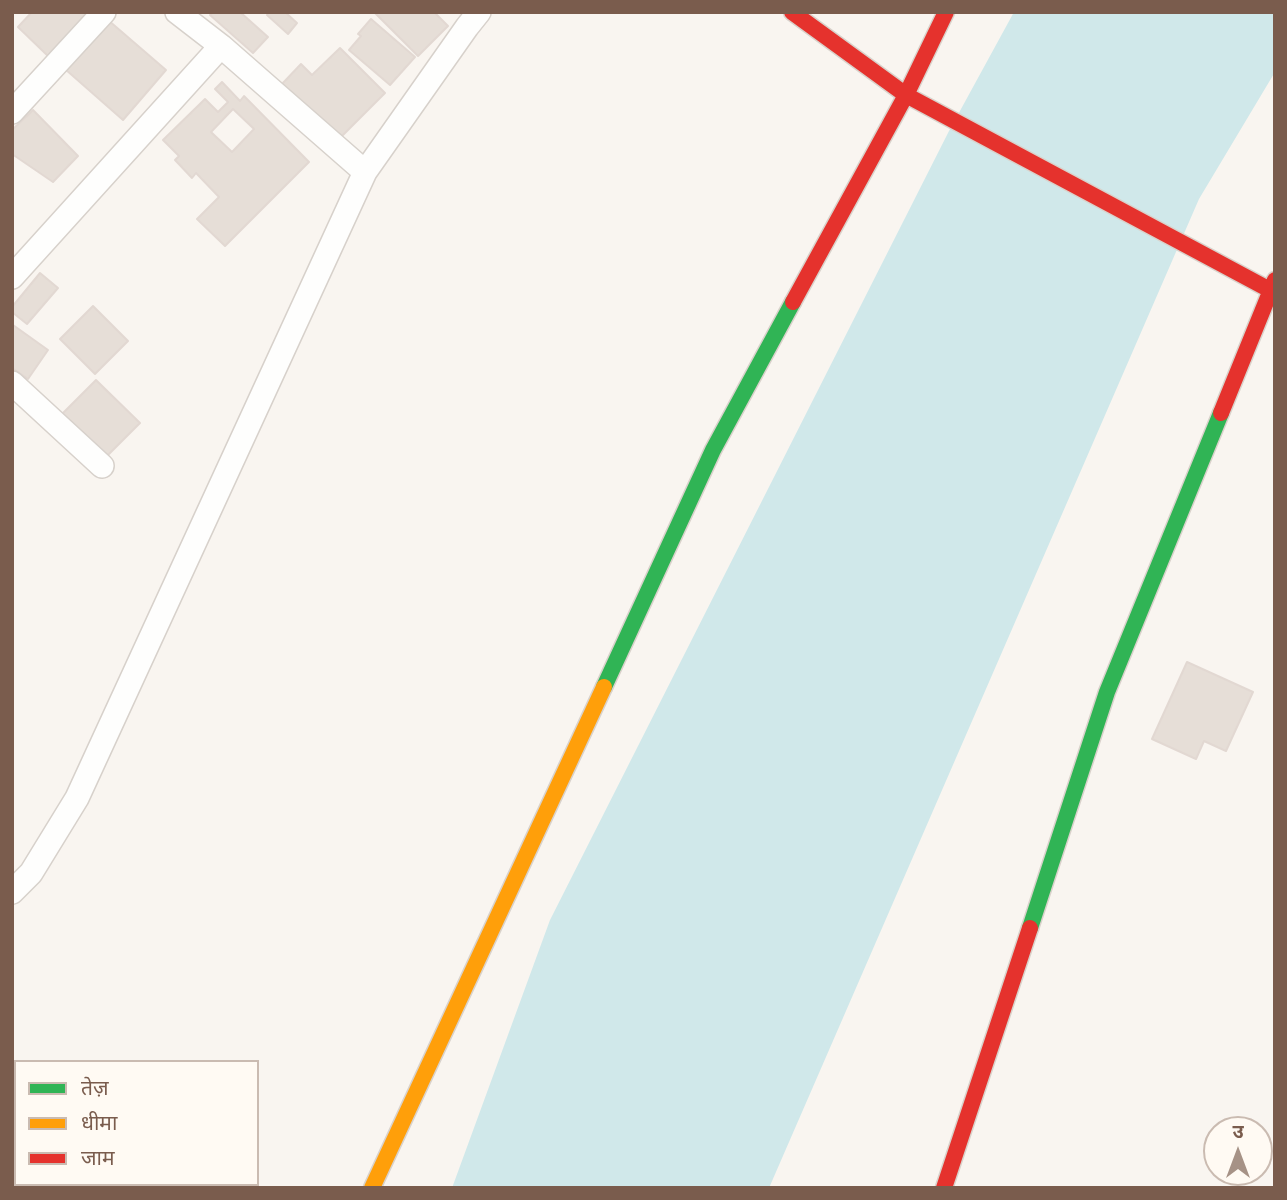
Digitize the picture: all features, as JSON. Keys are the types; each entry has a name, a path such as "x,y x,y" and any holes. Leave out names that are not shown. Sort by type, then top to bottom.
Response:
{"street":[{"path":"12,112 104,12"},
{"path":"177,12 221,46 365,172"},
{"path":"792,12 906,95 1272,285 1107,692 944,1188"},
{"path":"372,1188 713,450 906,95 946,12"},
{"path":"12,892 31,873 76,798 365,172 467,17"},
{"path":"12,277 221,46"},
{"path":"12,383 102,466"}],"water":[{"path":"1014,12 1275,12 1275,72 1199,199 769,1188 452,1188 550,920 949,131"}],"building":[{"path":"32,12 92,12 49,57 18,27"},
{"path":"213,12 240,12 268,37 253,53 210,15"},
{"path":"269,12 285,12 297,23 288,34 267,15"},
{"path":"374,12 434,12 448,26 418,56"},
{"path":"371,19 415,57 390,85 349,50"},
{"path":"108,20 166,70 123,120 65,69"},
{"path":"340,48 385,93 337,141 281,85 301,64 312,75"},
{"path":"222,82 240,101 244,96 309,162 225,246 197,219 219,197 196,173 192,178 175,160 179,156 163,140 205,99 218,112 228,102 215,89","holes":["233,109 254,129 232,152 211,132"]},
{"path":"33,110 78,156 53,182 12,154 12,130"},
{"path":"40,273 58,288 27,324 12,312 12,307"},
{"path":"93,306 128,341 95,374 60,339"},
{"path":"13,325 48,350 28,379 12,368"},
{"path":"96,380 140,423 105,458 62,414"},
{"path":"1187,662 1253,692 1226,751 1204,741 1196,759 1152,739"}],"traffic: fast":[{"path":"604,687 713,450 793,302"},
{"path":"1030,928 1107,692 1221,413"}],"traffic: slow":[{"path":"372,1188 604,687"}],"traffic: jam":[{"path":"792,12 906,95 1270,290"},
{"path":"793,302 906,95 946,12"},
{"path":"1221,413 1275,280"},
{"path":"944,1188 1030,928"}]}
